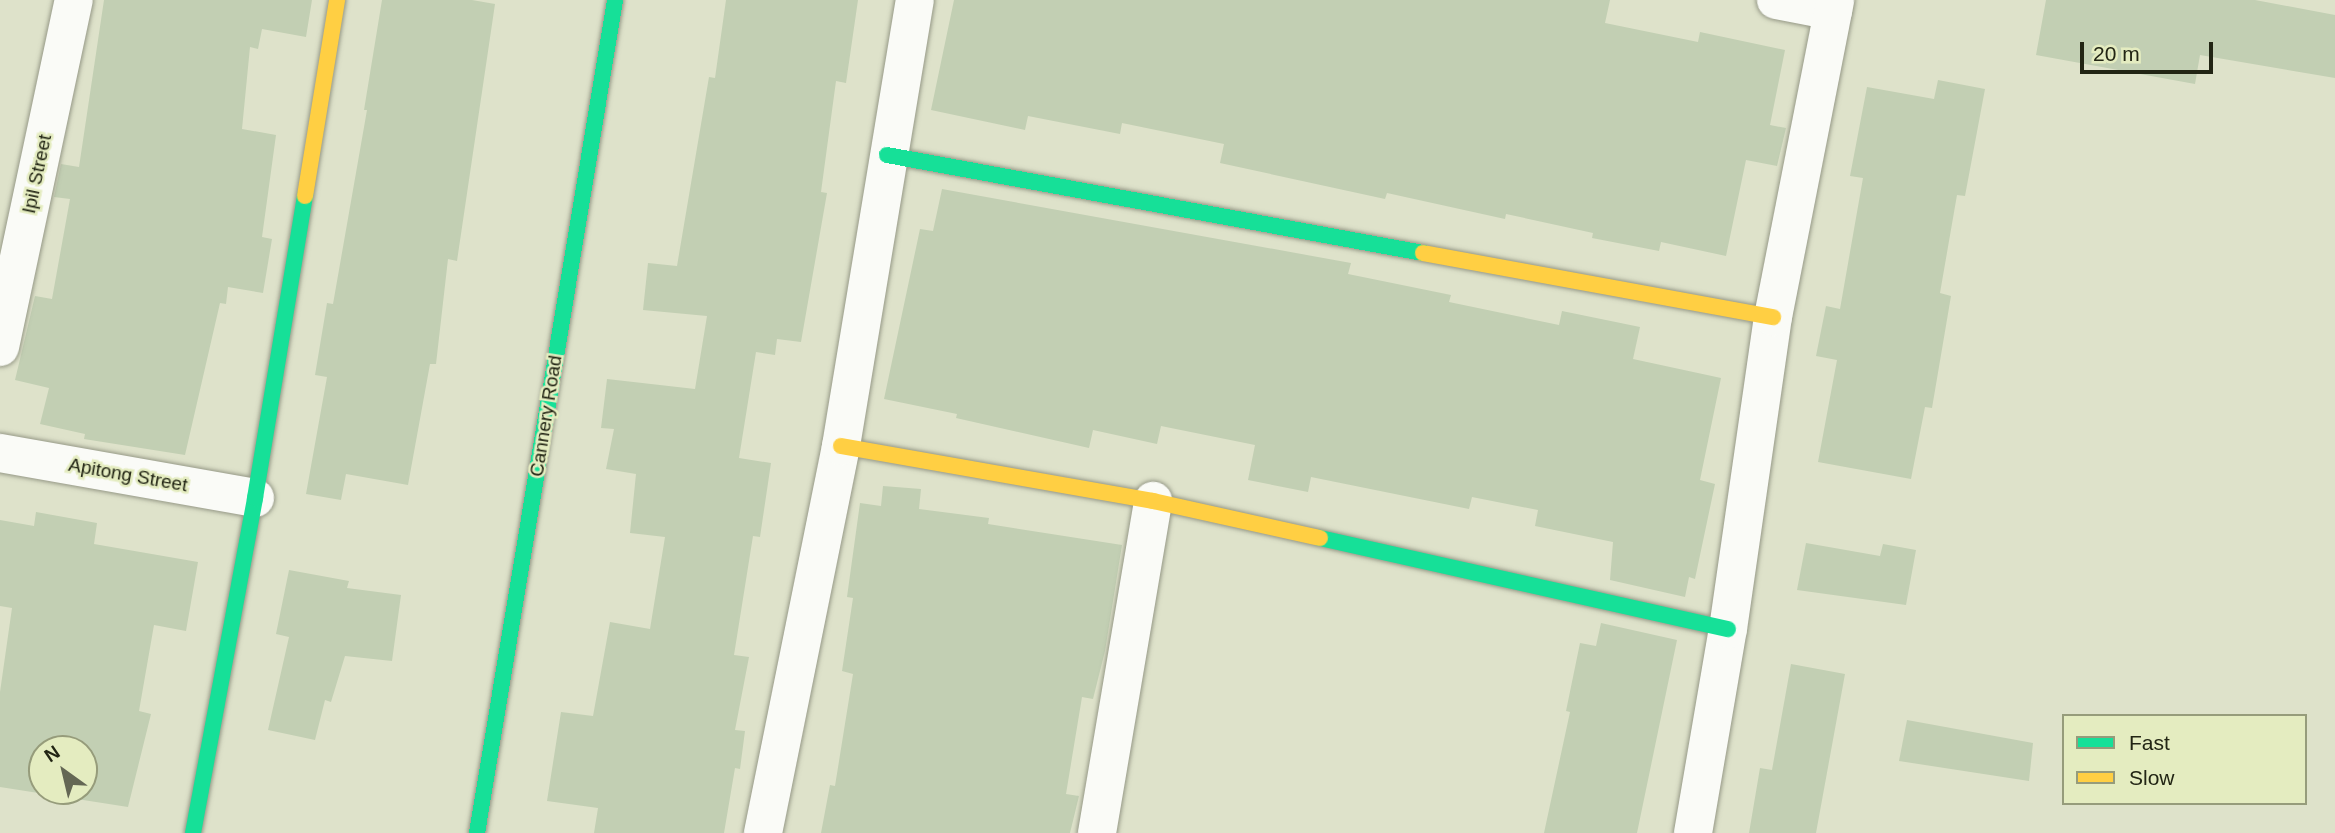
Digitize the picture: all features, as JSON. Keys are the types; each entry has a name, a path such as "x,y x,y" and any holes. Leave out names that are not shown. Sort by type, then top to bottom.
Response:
{"street":[{"name":"Ipil Street","path":"0,347 74,0"},
{"path":"194,833 256,498 337,0"},
{"name":"Cannery Road","path":"477,833 615,0"},
{"path":"763,833 841,446 887,155 915,0"},
{"path":"1693,833 1728,629 1773,317 1834,6 1776,0"},
{"path":"887,155 1773,317"},
{"path":"841,446 1153,501 1728,629"},
{"name":"Apitong Street","path":"0,453 256,498"},
{"path":"1097,833 1153,501"}],"building":[{"path":"104,0 312,0 306,37 262,29 258,49 250,47 242,129 276,135 262,237 272,239 263,293 228,287 226,304 220,303 185,455 84,439 85,434 40,424 49,388 15,380 35,296 52,299 70,199 54,197 61,164 79,167"},
{"path":"382,0 472,0 495,4 457,261 448,259 436,364 430,364 408,485 346,474 341,500 306,494 327,377 315,375 327,303 333,304 367,110 364,110"},
{"path":"726,0 858,0 846,83 836,81 821,192 827,193 801,342 777,339 775,355 756,352 739,458 771,463 760,537 753,536 734,655 749,657 735,730 745,731 740,769 735,768 724,833 594,833 598,808 547,801 561,712 593,716 610,622 650,629 665,537 630,533 636,474 606,469 614,429 601,428 607,379 695,389 707,316 643,310 648,263 677,266 709,77 715,78"},
{"path":"954,0 1610,0 1605,23 1698,42 1700,32 1785,50 1770,125 1786,128 1777,166 1746,160 1726,256 1661,242 1659,251 1592,238 1593,233 1506,214 1505,219 1387,193 1385,199 1220,163 1224,144 1122,123 1120,134 1028,116 1025,130 931,110"},
{"path":"2046,0 2255,0 2335,15 2335,78 2200,55 2195,84 2036,55"},
{"path":"1938,80 1985,89 1965,196 1957,195 1940,293 1951,296 1932,408 1925,407 1911,479 1818,462 1837,360 1816,356 1826,306 1840,309 1863,178 1850,176 1867,87 1934,99"},
{"path":"942,189 1351,263 1348,274 1451,295 1449,302 1559,325 1562,311 1640,327 1633,359 1721,378 1700,480 1715,484 1695,579 1689,577 1685,597 1610,580 1613,542 1535,526 1538,510 1472,497 1469,509 1311,477 1308,492 1248,480 1255,445 1161,426 1157,444 1093,430 1089,448 956,418 957,414 884,399 920,229 933,231"},
{"path":"883,486 921,489 919,509 989,518 988,524 1122,545 1105,651 1093,699 1082,697 1066,794 1079,796 1070,833 821,833 830,785 835,786 853,674 842,671 853,598 847,597 860,503 881,506"},
{"path":"36,512 97,523 94,544 198,562 186,631 154,625 139,711 151,714 128,807 98,802 98,735 28,735 28,791 0,787 0,692 12,608 0,606 0,520 34,526"},
{"path":"1806,543 1880,556 1883,544 1916,550 1906,605 1797,590"},
{"path":"289,570 349,581 347,588 401,595 392,661 345,656 331,702 325,700 315,740 268,730 289,637 276,634"},
{"path":"1601,623 1677,640 1637,833 1544,833 1570,712 1566,711 1580,643 1596,646"},
{"path":"1791,664 1845,674 1816,833 1749,833 1760,768 1772,770"},
{"path":"1907,720 2033,743 2029,781 1899,761"}],"traffic: fast":[{"path":"477,833 615,0"},
{"path":"887,155 1423,253"},
{"path":"193,833 255,498 305,196"},
{"path":"1320,538 1728,629"}],"traffic: slow":[{"path":"305,196 337,0"},
{"path":"1423,253 1773,317"},
{"path":"841,446 1153,501 1320,538"}]}
